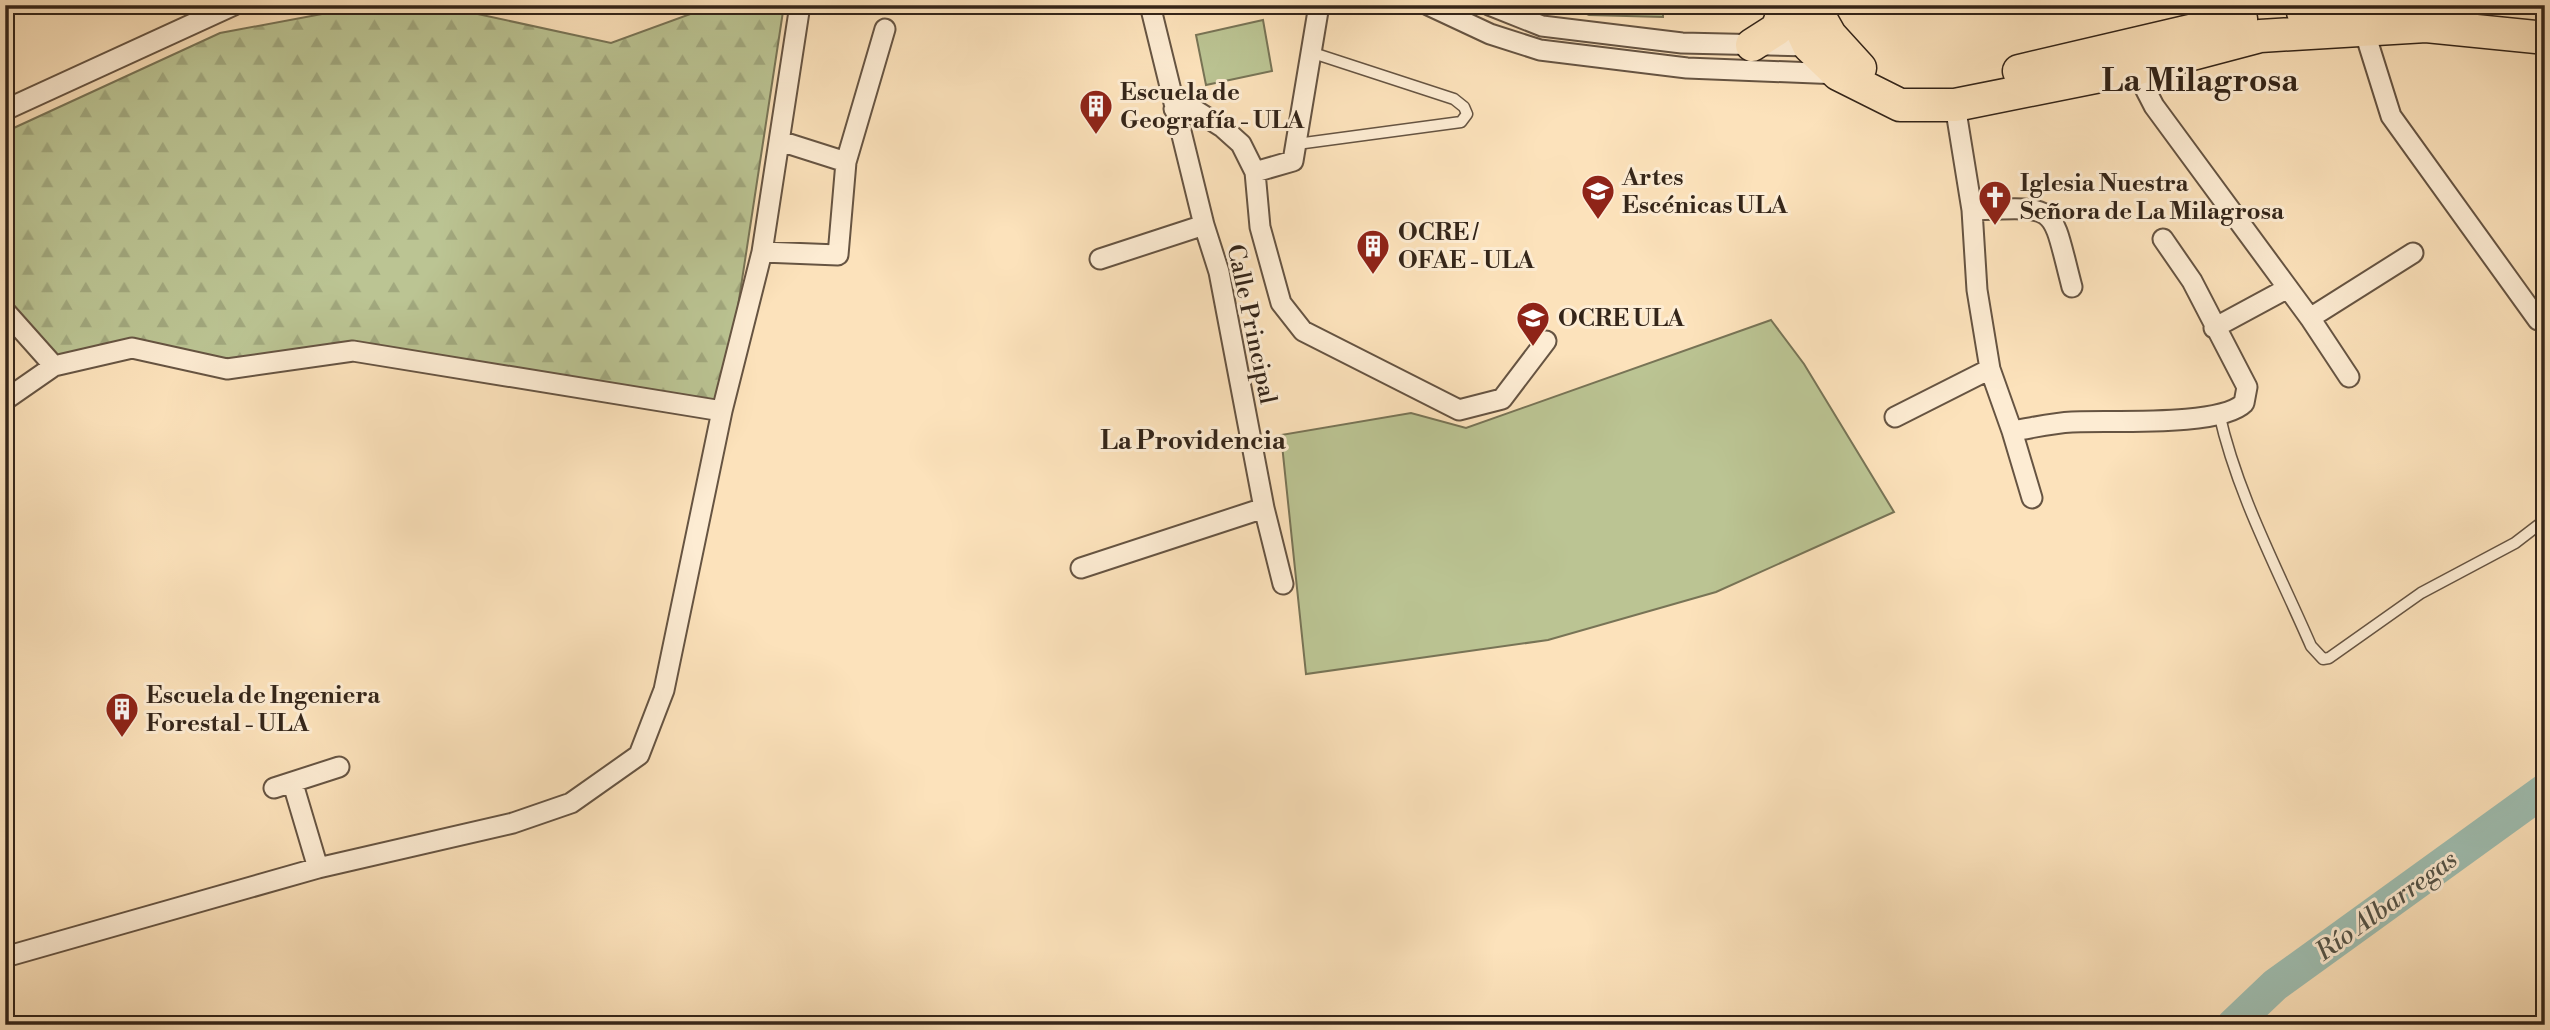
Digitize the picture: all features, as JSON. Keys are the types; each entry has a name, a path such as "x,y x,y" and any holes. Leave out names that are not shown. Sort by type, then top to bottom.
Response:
{"highway":[{"path":"1752,45 1777,29 1788,5 1849,71 1900,105 1955,105 2135,69 2260,36 2426,26 2545,38"},
{"path":"1813,5 1819,41"},
{"path":"1849,71 1923,87 1957,85 2258,15 2389,5"},
{"path":"2405,5 2545,17"}],"street":[{"path":"5,110 234,5"},
{"path":"5,957 318,868 513,823 559,807 608,780 639,755 664,690 722,411 762,252 800,5"},
{"name":"Calle Principal","path":"1150,5 1174,109 1219,272 1264,508 1283,584"},
{"path":"1255,172 1293,161 1319,5"},
{"path":"1428,5 1490,34 1540,50 1687,68 1849,71"},
{"path":"1489,5 1542,26 1682,43 1752,45 1819,41"},
{"path":"762,252 838,255 846,162 885,29"},
{"path":"2364,30 2390,116 2538,320"},
{"path":"2135,69 2154,106 2288,288 2348,377"},
{"path":"1955,105 1972,210 1977,290 1990,369 2032,498"},
{"path":"1174,109 1195,110 1222,127 1241,144 1255,172 1260,227 1281,303 1303,331 1459,410 1502,399 1546,341"},
{"path":"780,141 846,162"},
{"path":"1972,210 2034,208 2045,212 2054,221 2072,287"},
{"path":"1100,259 1204,225"},
{"path":"2012,431 2070,422 2164,423 2238,409 2247,396 2247,387 2214,328 2192,281 2163,239"},
{"path":"2309,318 2413,253"},
{"path":"2214,328 2288,288"},
{"path":"5,311 54,366"},
{"path":"5,400 54,366 132,348 227,369 353,351 722,411"},
{"path":"1895,417 1990,369"},
{"path":"1081,568 1264,508"},
{"path":"318,868 283,786 339,767"}],"lane":[{"path":"1297,144 1461,122 1467,114 1464,107 1454,99 1310,52"},
{"path":"2218,413 2227,449 2240,480 2311,646 2323,659 2329,658 2421,593 2515,542 2545,520"}],"green space":[{"path":"370,5 436,5 611,43 715,5 784,5 722,411 353,351 227,369 137,342 54,366 5,317 5,132 220,33"},
{"path":"1566,5 1663,5 1663,17 1589,15"},
{"path":"1263,20 1272,71 1206,85 1196,35"},
{"path":"1771,320 1804,364 1894,512 1716,592 1548,640 1306,674 1281,435 1411,413 1466,428"}],"waterway":[{"name":"Río Albarregas","path":"2233,1025 2275,985 2545,790"}],"place":[{"name":"Escuela de Geografía - ULA","path":"1096,136"},
{"name":"Artes Escénicas ULA","path":"1598,221"},
{"name":"Iglesia Nuestra Señora de La Milagrosa","path":"1995,227"},
{"name":"OCRE / OFAE - ULA","path":"1373,276"},
{"name":"OCRE ULA","path":"1533,348"},
{"name":"Escuela de Ingeniera Forestal - ULA","path":"122,739"}],"district":[{"name":"La Milagrosa","path":"2200,80"},
{"name":"La Providencia","path":"1193,440"}]}
